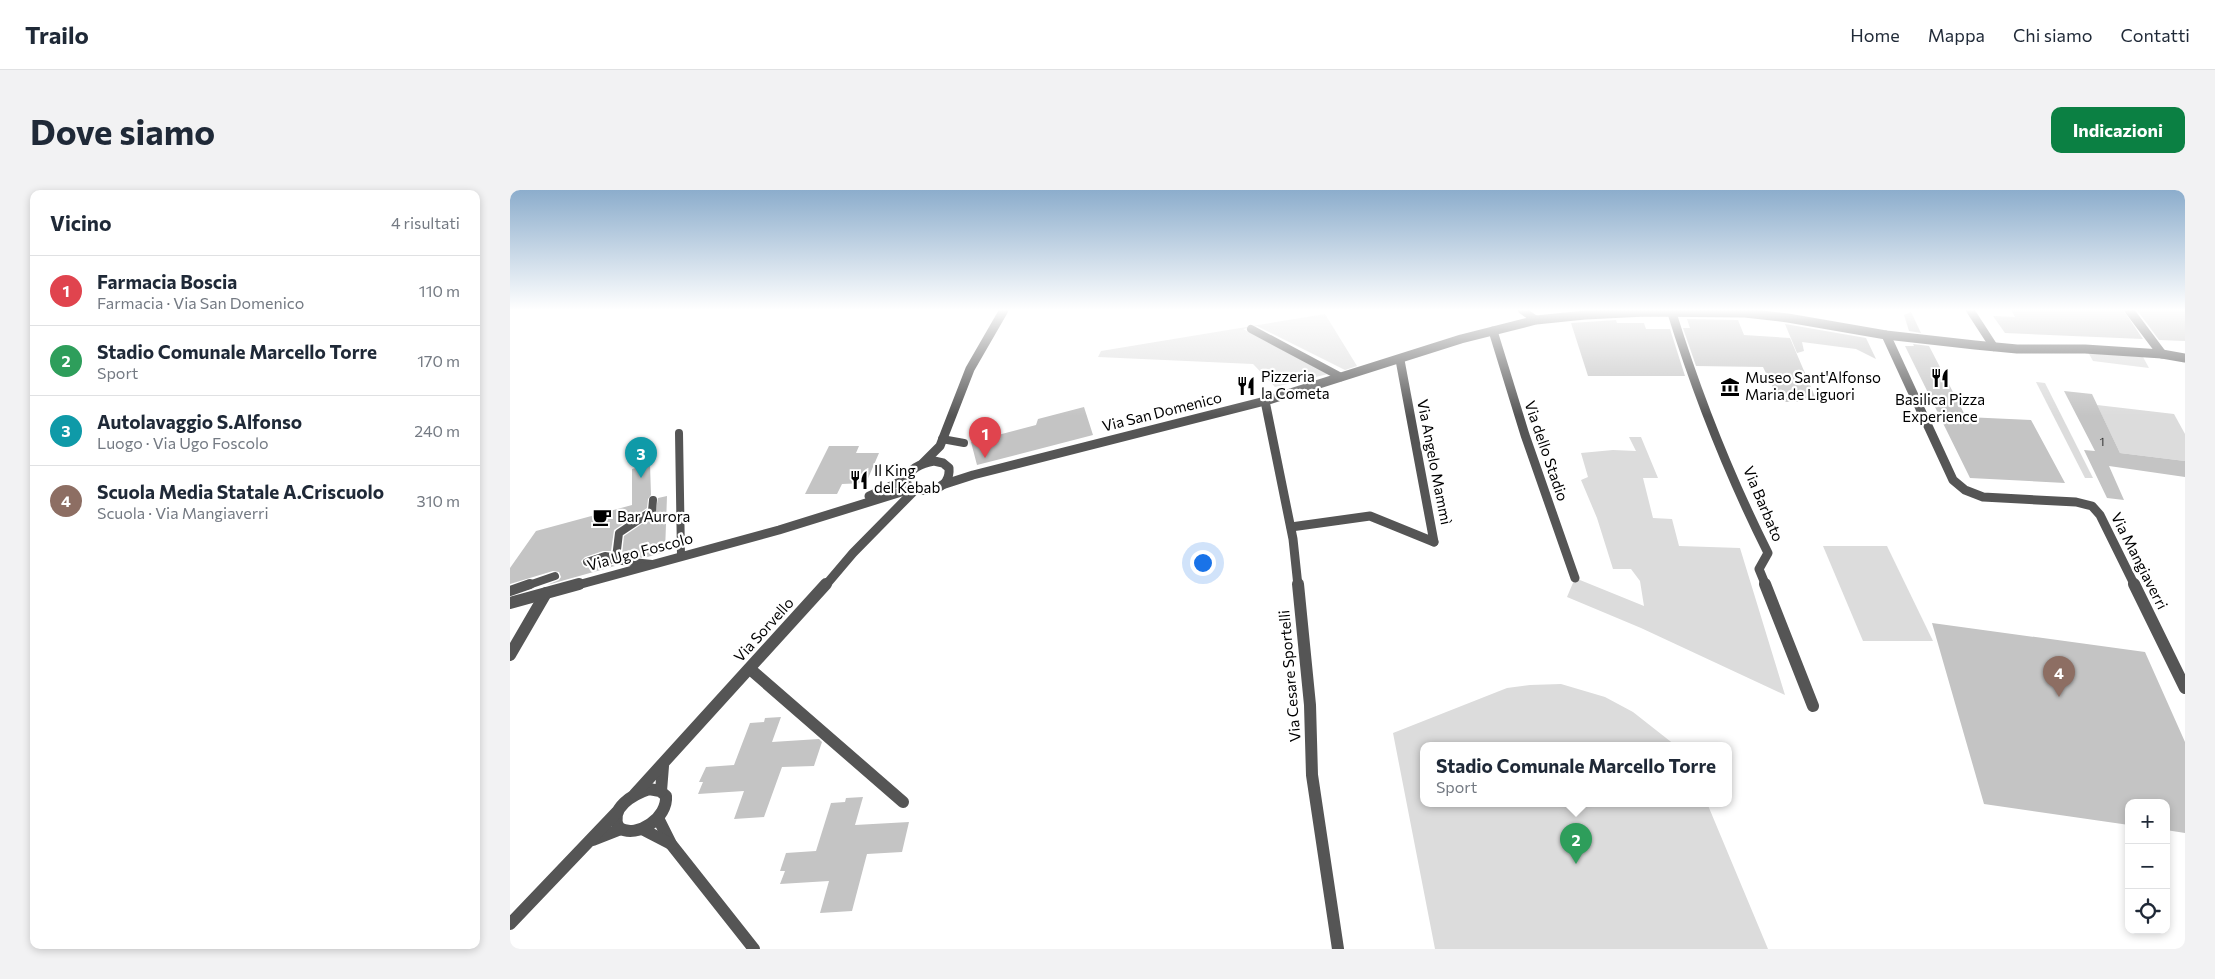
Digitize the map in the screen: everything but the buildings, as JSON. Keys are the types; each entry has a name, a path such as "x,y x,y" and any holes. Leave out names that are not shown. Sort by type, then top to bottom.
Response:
{"street":[{"path":"842,510 906,479 912,470 923,463 941,443 970,369 984,345"},
{"name":"Via San Domenico","path":"942,485 973,475 1265,401 1447,345"},
{"name":"Via dello Stadio","path":"1498,345 1575,578"},
{"name":"Via Barbato","path":"1682,345 1749,515 1768,553 1759,570 1813,706"},
{"name":"Via Mangiaverri","path":"1891,345 1953,480 1965,490 1983,497 2076,502 2092,506 2100,515 2185,688"},
{"name":"Via San Domenico","path":"1980,345 2018,349 2084,349 2162,354 2185,358"},
{"path":"2156,345 2162,354"},
{"name":"Via Angelo Mammì","path":"1291,527 1370,516 1434,542 1400,360"},
{"name":"Via Cesare Sportelli","path":"1265,401 1291,527 1310,705 1312,775 1338,949"},
{"path":"842,510 913,490 928,491 942,485 950,476 950,472 943,463 941,443"},
{"path":"923,463 934,461 943,463"},
{"name":"Via San Domenico","path":"950,472 973,475"},
{"path":"906,479 906,483 913,490"},
{"name":"Via Sorvello","path":"510,924 617,812 621,805 663,766 853,553 891,516 913,490"},
{"name":"Via Sorvello","path":"891,516 928,491"},
{"name":"Via Ugo Foscolo","path":"510,603 779,530 842,510"},
{"path":"510,655 546,593"},
{"path":"750,669 903,802"},
{"path":"663,766 661,791 667,800 666,806 658,818 642,829 671,844"},
{"path":"635,794 649,789 661,791"},
{"path":"617,812 617,825 621,829"},
{"path":"658,818 671,844 754,949"},
{"name":"Via Sorvello","path":"587,843 621,829 627,831 642,829"}],"lane":[{"path":"1282,345 1341,377"},
{"path":"678,433 681,556"},
{"path":"941,443 964,443"},
{"path":"616,558 619,533 652,511 653,500"},
{"path":"587,564 616,558 652,564"},
{"path":"512,589 529,578 556,573"}],"shaded area":[{"path":"1135,345 1274,345 1328,374 1275,387 1253,364 1098,357 1101,351"},
{"path":"1296,345 1344,345 1357,366 1345,370"},
{"path":"2088,352 2143,357 2149,368 2093,361"},
{"path":"2036,382 2045,383 2093,478 2085,478"},
{"path":"2097,405 2174,414 2185,434 2185,461 2120,453"},
{"path":"1629,437 1641,437 1658,478 1643,478 1653,518 1672,519 1679,546 1740,548 1785,695 1641,628 1567,597 1575,578 1644,606 1640,581 1631,569 1613,569 1597,518 1581,480 1588,477 1581,453 1613,450 1636,451"},
{"path":"1823,546 1887,546 1933,641 1863,641"},
{"path":"1561,684 1605,697 1633,712 1671,742 1420,742 1420,807 1709,807 1768,949 1435,949 1393,733 1507,688"}],"place":[{"name":"Basilica Pizza Experience","path":"1940,378"},
{"name":"Pizzeria la Cometa","path":"1246,386"},
{"name":"Museo Sant'Alfonso Maria de Liguori","path":"1730,387"},
{"name":"Farmacia Boscia","path":"985,458"},
{"name":"Autolavaggio S.Alfonso","path":"641,478"},
{"name":"Il King del Kebab","path":"859,480"},
{"name":"Bar Aurora","path":"602,517"},
{"name":"Scuola Media Statale A.Criscuolo","path":"2059,697"},
{"name":"Stadio Comunale Marcello Torre","path":"1576,864"}]}
